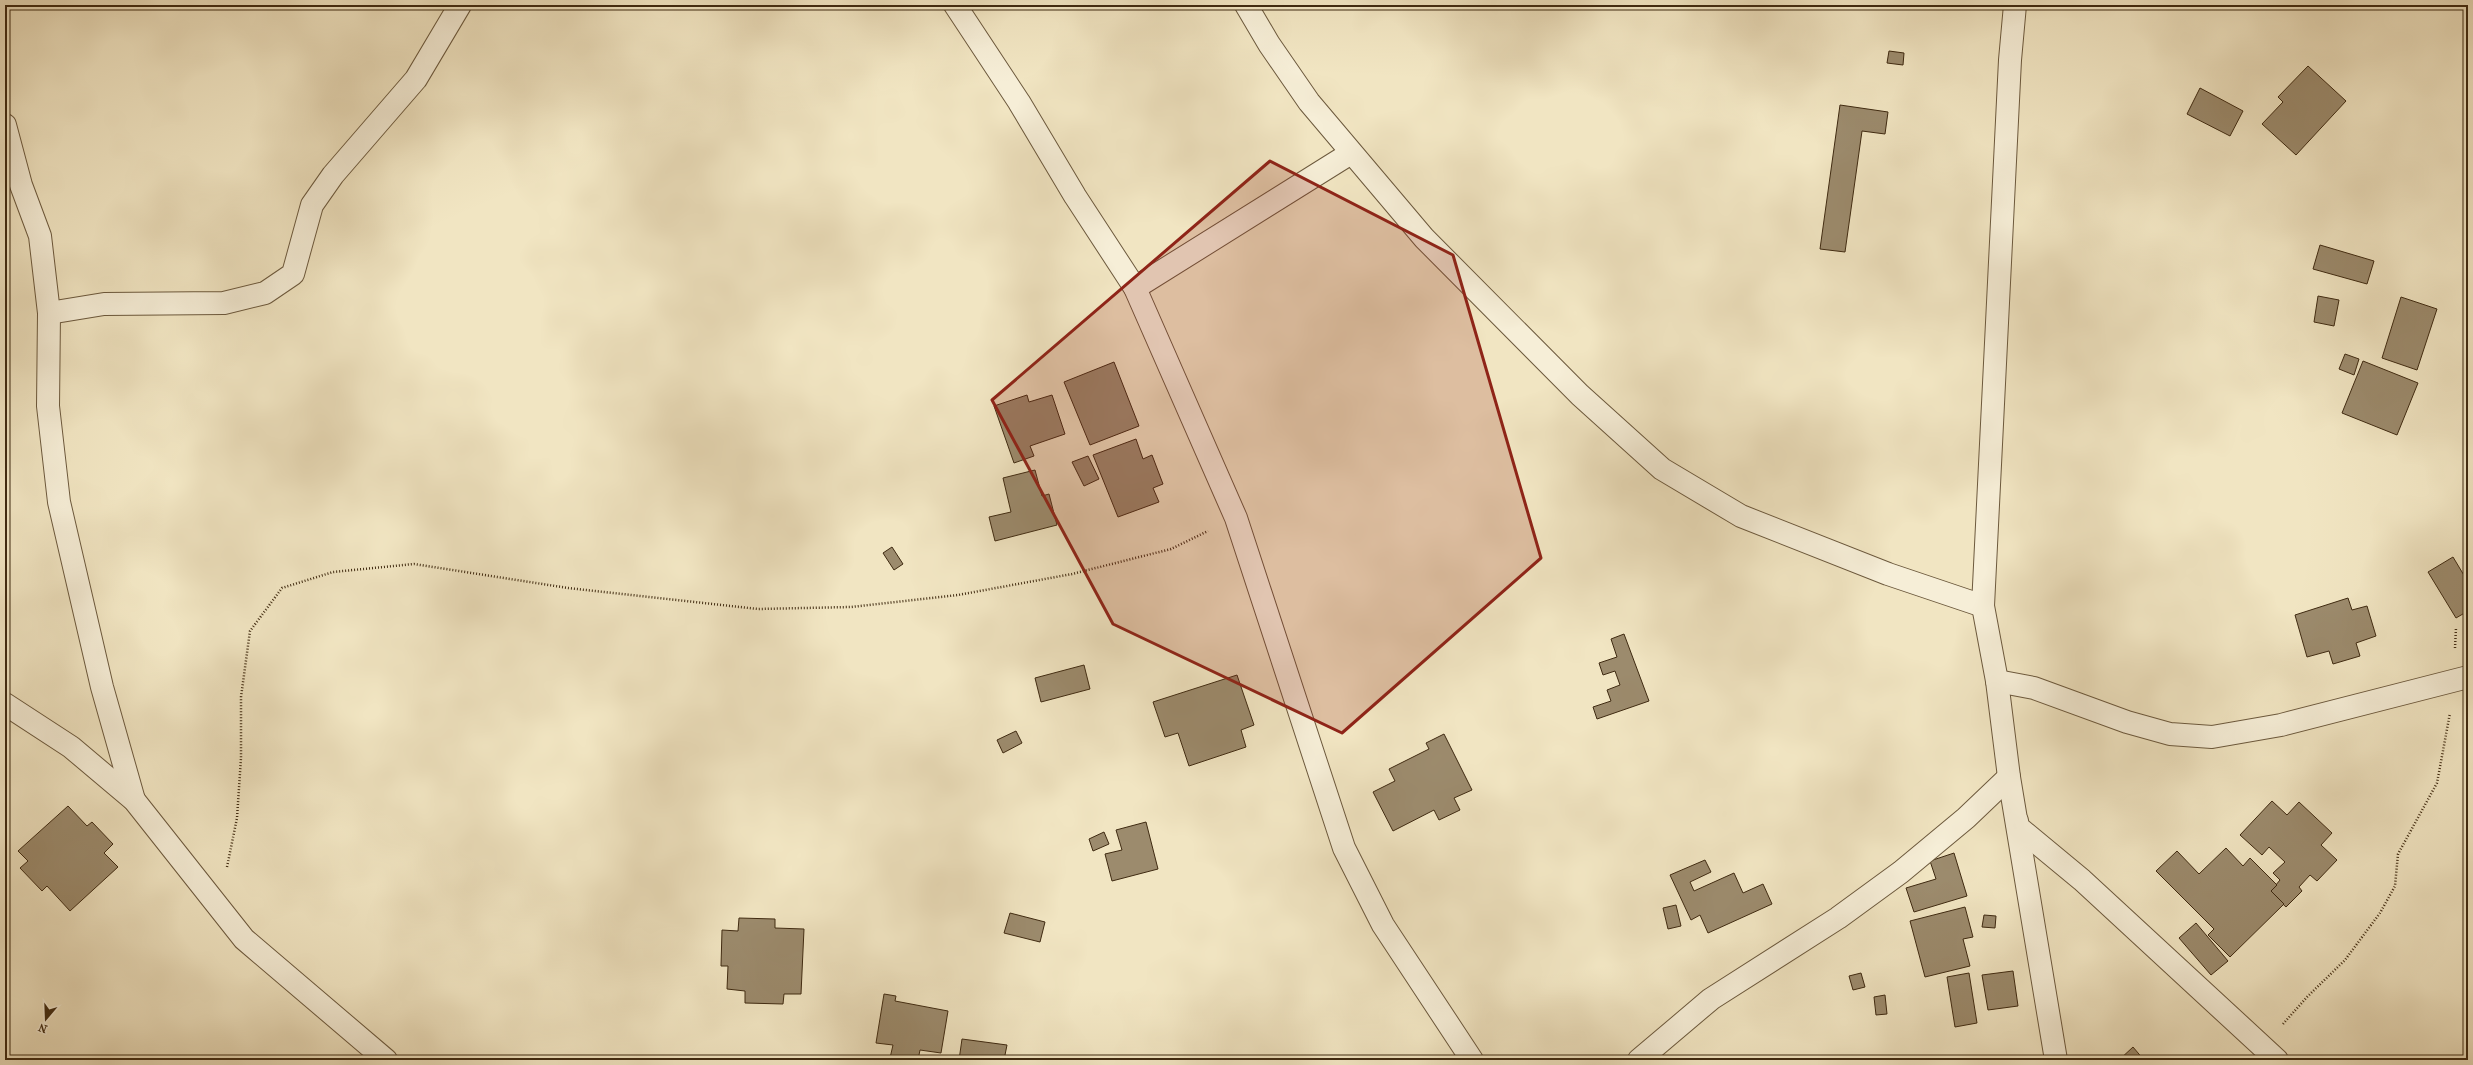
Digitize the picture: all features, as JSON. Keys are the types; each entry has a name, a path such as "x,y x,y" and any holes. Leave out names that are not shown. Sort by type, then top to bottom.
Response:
{"street":[{"path":"49,313 104,304 224,303 265,293 292,274 312,205 333,175 416,80 460,5"},
{"path":"955,5 1019,102 1075,196 1134,288 1236,518 1344,848 1383,925 1472,1060"},
{"path":"1246,5 1269,44 1309,102 1424,238 1580,395 1662,469 1741,516 1888,574 1983,606"},
{"path":"2015,5 2010,60 1983,606 1997,681 2009,777 2056,1060"},
{"path":"5,125 21,185 40,236 49,313 48,406 59,502 102,687 134,800"},
{"path":"1134,288 1351,153"},
{"path":"1997,681 2034,688 2126,722 2170,734 2212,737 2281,725 2461,679"},
{"path":"5,704 71,747 134,800 244,939 386,1060"},
{"path":"1639,1060 1711,999 1838,918 1901,872 1966,818 2009,777"},
{"path":"2016,812 2018,827 2082,880 2270,1053"}],"path":[{"path":"218,906 237,818 241,758 241,697 250,631 282,588 333,572 414,564 568,588 758,609 851,607 958,595 1072,574 1171,549 1236,518"},
{"path":"2270,1053 2307,997 2345,960 2380,913 2395,886 2398,854 2437,783 2447,734 2461,679 2456,628"}],"highlighted area":[{"path":"1270,161 1453,255 1541,558 1342,733 1113,624 992,400"}],"building":[{"path":"1889,51 1904,53 1903,65 1887,63"},
{"path":"2308,66 2346,101 2296,155 2262,124 2283,102 2278,97"},
{"path":"2200,88 2243,111 2230,136 2187,114"},
{"path":"1840,105 1888,112 1885,134 1862,131 1845,252 1820,249"},
{"path":"2320,245 2374,261 2367,284 2313,269"},
{"path":"2318,296 2339,300 2334,326 2314,322"},
{"path":"2401,297 2437,309 2417,370 2382,358"},
{"path":"2345,354 2359,359 2354,375 2339,369"},
{"path":"2363,361 2418,383 2397,435 2342,413"},
{"path":"1114,362 1139,426 1090,445 1064,382"},
{"path":"1027,395 1029,402 1052,395 1065,434 1030,446 1034,456 1014,463 994,406"},
{"path":"1136,439 1143,459 1152,455 1163,484 1153,488 1159,502 1118,517 1093,455"},
{"path":"1088,456 1099,479 1084,486 1072,462"},
{"path":"1035,470 1042,496 1049,494 1057,525 995,541 989,517 1011,512 1003,478"},
{"path":"892,547 903,564 894,570 883,553"},
{"path":"2453,557 2468,582 2468,611 2456,618 2428,572"},
{"path":"2348,598 2352,610 2367,606 2376,636 2356,643 2360,656 2333,664 2329,651 2307,657 2295,615"},
{"path":"1624,634 1649,701 1597,719 1593,707 1611,701 1607,690 1620,685 1615,671 1603,675 1599,663 1617,657 1611,639"},
{"path":"1084,665 1090,689 1041,702 1035,678"},
{"path":"1237,675 1254,725 1241,730 1246,747 1189,766 1178,733 1165,737 1153,702"},
{"path":"1016,731 1022,743 1003,753 997,740"},
{"path":"1444,734 1472,790 1454,798 1460,810 1439,820 1434,810 1393,831 1373,792 1395,781 1389,769 1429,749 1426,743"},
{"path":"2272,801 2287,815 2299,802 2332,833 2321,845 2337,860 2317,881 2310,875 2299,887 2302,891 2286,907 2270,892 2280,880 2273,873 2285,862 2269,847 2262,855 2240,835"},
{"path":"68,806 87,826 92,822 113,844 104,853 118,867 70,911 47,886 42,891 20,868 28,861 18,851"},
{"path":"1146,822 1158,869 1112,881 1105,854 1122,850 1116,830"},
{"path":"1104,832 1109,844 1093,851 1089,839"},
{"path":"2226,848 2243,866 2250,858 2277,885 2271,891 2284,904 2230,957 2208,935 2214,929 2156,871 2177,851 2199,874"},
{"path":"1954,853 1967,896 1914,912 1906,888 1936,879 1930,861"},
{"path":"1705,860 1711,872 1690,882 1694,891 1734,873 1743,893 1763,884 1772,904 1708,933 1700,915 1691,920 1670,875"},
{"path":"1676,905 1681,926 1668,929 1663,908"},
{"path":"1965,907 1973,937 1963,939 1970,966 1925,977 1910,921"},
{"path":"1010,913 1045,922 1040,942 1004,933"},
{"path":"1984,915 1996,916 1995,928 1982,927"},
{"path":"739,918 775,919 775,928 804,929 801,994 784,994 783,1004 745,1003 745,991 727,989 728,966 721,966 722,930 738,931"},
{"path":"2196,923 2228,961 2211,975 2179,938"},
{"path":"2013,971 2018,1006 1988,1010 1982,975"},
{"path":"1861,973 1865,987 1853,990 1849,976"},
{"path":"1969,973 1977,1023 1955,1027 1947,977"},
{"path":"884,994 896,996 895,1001 948,1011 941,1053 920,1050 918,1060 890,1058 893,1045 876,1043"},
{"path":"1885,995 1887,1014 1876,1015 1874,997"},
{"path":"962,1039 1007,1045 1004,1060 959,1060"},
{"path":"2133,1047 2144,1060 2119,1060"}]}
